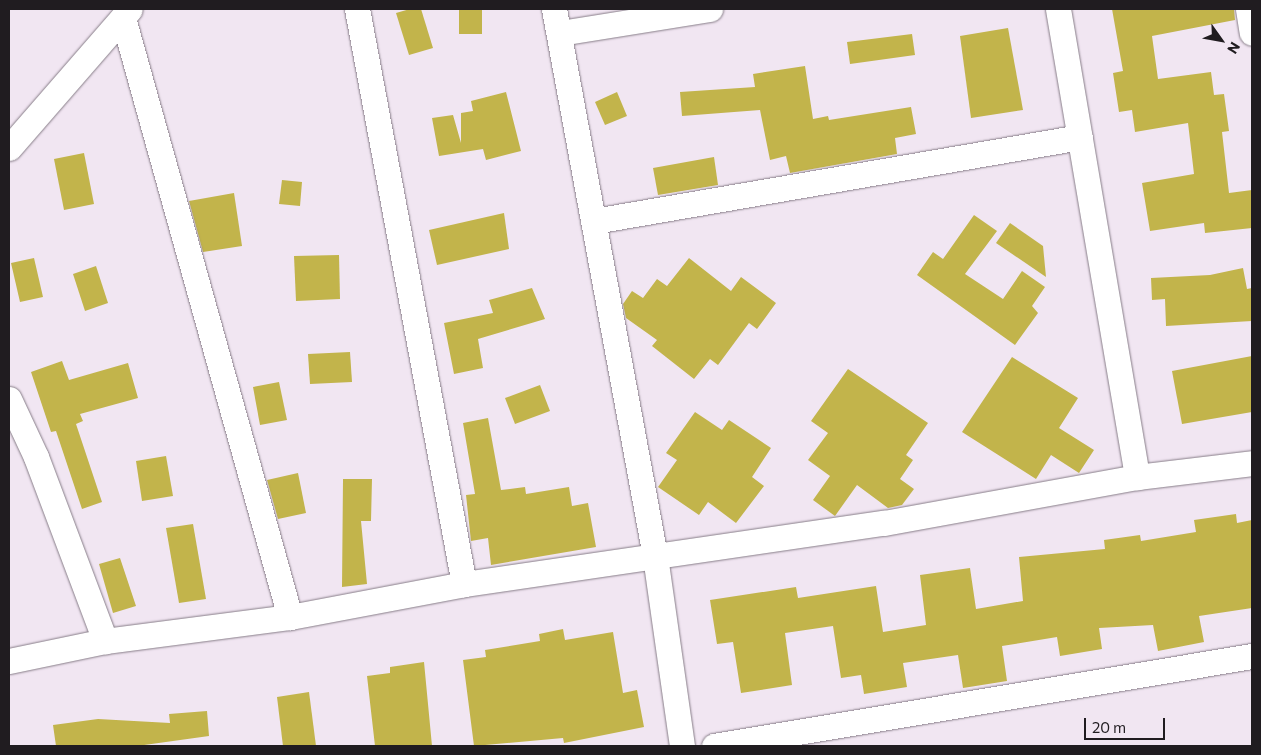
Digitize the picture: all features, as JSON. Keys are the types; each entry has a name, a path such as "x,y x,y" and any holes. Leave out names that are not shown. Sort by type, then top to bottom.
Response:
{"street":[{"path":"357,9 464,584"},
{"path":"554,9 560,33 655,556 682,746"},
{"path":"560,33 710,9"},
{"path":"1058,9 1137,477"},
{"path":"1248,9 1252,33"},
{"path":"127,13 290,617"},
{"path":"9,148 127,13"},
{"path":"594,221 1080,137"},
{"path":"9,399 36,457 105,642"},
{"path":"9,661 105,642 290,617 464,584 884,523 1137,477 1252,463"},
{"path":"714,746 1252,656"}],"building":[{"path":"410,9 421,9 433,48 409,55 396,13"},
{"path":"459,9 482,9 482,34 459,34"},
{"path":"1112,9 1234,9 1235,20 1152,36 1158,79 1211,72 1214,95 1224,94 1229,131 1222,132 1229,193 1252,190 1252,228 1205,233 1204,223 1150,231 1142,183 1194,174 1188,123 1135,132 1132,110 1119,112 1113,73 1123,71"},
{"path":"1008,28 1023,110 971,118 960,36"},
{"path":"912,34 915,55 850,64 847,42"},
{"path":"805,66 813,119 828,116 829,120 911,107 916,134 895,138 897,154 790,173 786,156 770,160 760,110 682,116 680,92 755,87 753,74"},
{"path":"506,92 521,151 486,160 483,149 439,156 432,118 453,115 461,143 461,113 473,111 471,101"},
{"path":"617,92 627,116 605,125 595,102"},
{"path":"84,153 94,204 64,210 54,159"},
{"path":"714,157 718,185 658,195 653,168"},
{"path":"282,180 302,182 300,206 279,204"},
{"path":"234,193 242,246 203,252 189,201"},
{"path":"504,213 509,249 437,265 429,230"},
{"path":"974,215 997,231 965,274 1003,299 1022,271 1045,287 1032,306 1038,313 1015,345 917,275 933,252 943,259"},
{"path":"1010,223 1043,246 1046,277 996,243"},
{"path":"339,255 340,299 296,301 294,256"},
{"path":"34,258 43,297 20,302 11,263"},
{"path":"689,258 731,291 741,277 776,303 757,329 749,323 718,365 710,359 694,379 652,346 657,340 626,318 623,304 632,291 643,298 657,279 667,286"},
{"path":"96,266 108,303 85,311 73,274"},
{"path":"1243,268 1247,289 1252,288 1252,321 1166,326 1165,299 1152,300 1151,278 1210,275"},
{"path":"532,288 545,319 478,339 483,368 454,374 444,323 493,313 489,300"},
{"path":"350,352 352,382 310,384 308,354"},
{"path":"1252,356 1252,412 1182,424 1172,371"},
{"path":"1012,357 1078,398 1059,428 1094,450 1079,473 1051,455 1036,479 962,432"},
{"path":"62,361 69,380 128,363 138,398 80,414 83,421 76,424 102,502 82,509 56,431 51,432 31,372"},
{"path":"848,369 928,423 906,455 913,460 900,479 914,489 902,505 888,508 857,485 835,516 813,500 830,476 808,460 828,433 811,421"},
{"path":"279,382 287,420 260,425 253,387"},
{"path":"540,385 550,411 515,424 505,398"},
{"path":"695,412 722,430 729,420 771,448 752,477 764,486 736,523 708,502 699,515 658,487 677,460 666,453"},
{"path":"488,418 501,490 525,487 526,494 569,487 572,506 588,503 596,547 491,565 488,538 471,541 466,495 475,494 463,423"},
{"path":"166,456 173,496 142,501 136,461"},
{"path":"298,473 306,513 278,519 267,480"},
{"path":"343,479 372,479 371,521 361,521 367,584 342,587"},
{"path":"1236,514 1237,523 1252,520 1252,608 1199,616 1204,642 1158,651 1153,625 1099,628 1102,649 1060,656 1057,637 1002,646 1007,681 963,688 958,655 903,663 907,687 864,694 861,675 841,678 833,626 785,633 792,685 741,693 733,642 717,644 710,600 796,587 798,598 876,586 883,632 926,625 920,575 970,568 976,609 1023,601 1019,557 1105,549 1104,540 1140,535 1141,541 1196,532 1194,520"},
{"path":"193,524 206,599 179,603 166,528"},
{"path":"120,558 136,606 113,613 99,564"},
{"path":"563,629 565,640 613,632 623,693 637,690 644,727 564,743 563,738 474,746 463,660 486,657 485,650 540,641 539,634"},
{"path":"424,662 432,746 375,746 367,676 390,673 390,667"},
{"path":"309,692 316,746 283,746 277,697"},
{"path":"207,711 209,736 137,746 56,746 53,725 98,719 170,723 169,714"}]}
